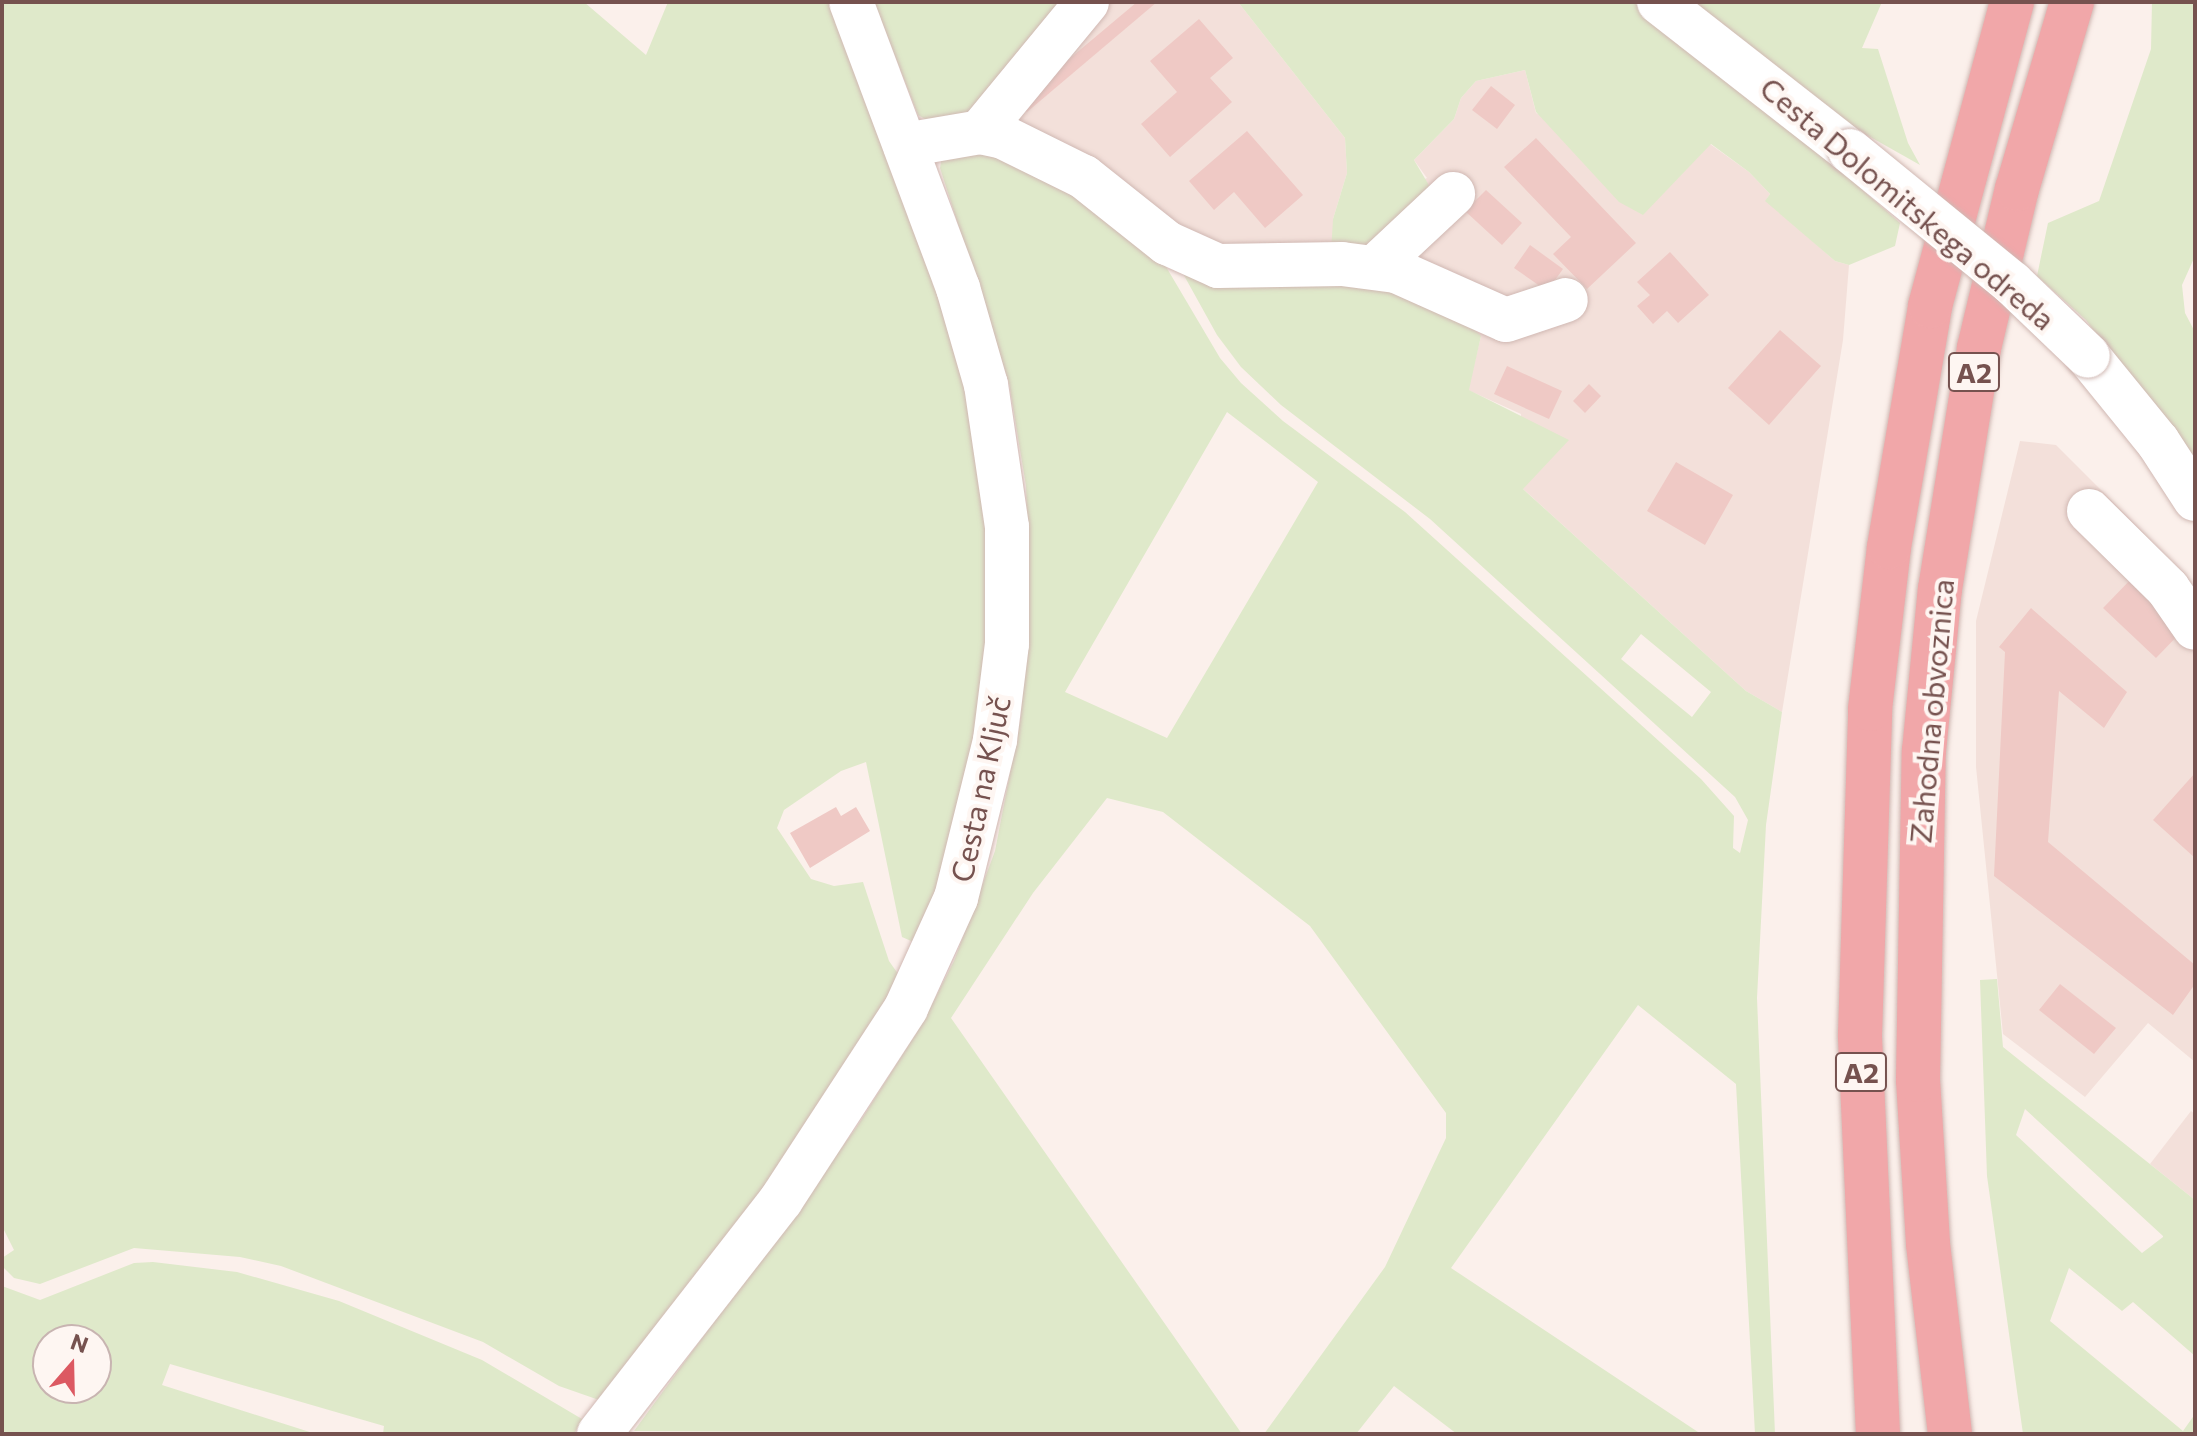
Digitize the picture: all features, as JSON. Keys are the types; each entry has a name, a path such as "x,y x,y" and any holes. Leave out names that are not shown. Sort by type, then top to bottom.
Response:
{"highway":[{"name":"Zahodna obvoznica","path":"1878,1434 1860,1035 1870,709 1889,547 1925,332 1962,173 2012,2"},
{"name":"Zahodna obvoznica","path":"1950,1434 1928,1243 1918,1080 1924,751 1947,536 1979,348 2017,189 2072,2"}],"street":[{"name":"Cesta na Ključ","path":"605,1432 781,1200 867,1074 932,958 978,827 1007,644 1004,485 973,336 851,2"},
{"path":"980,132 1087,2"},
{"name":"Cesta Dolomitskega odreda","path":"1659,2 2002,274 2088,356 2158,442 2195,499"},
{"path":"905,145 980,132 1003,137 1084,177 1167,243 1201,260 1246,268 1375,267 1396,271 1506,320 1566,300"},
{"path":"1375,267 1453,194"},
{"path":"2089,511 2168,589 2195,628"}],"shaded area":[{"path":"1072,2 1238,2 1345,138 1347,173 1333,219 1427,178 1414,160 1454,119 1461,98 1476,81 1525,70 1536,113 1677,179 1710,144 1749,172 1770,194 1766,200 1835,261 1849,265 1843,340 1782,712 1746,691 1522,488 1521,414 1468,390 1481,336 1243,278 950,128"},
{"path":"2020,441 2056,445 2144,533 2195,610 2195,1062 2148,1023 2085,1097 2003,1034 1976,767 1976,621"},
{"path":"2191,1111 2195,1114 2195,1200 2150,1164"}],"green space":[{"path":"2,2 584,2 646,55 668,2 831,2 916,222 973,415 989,509 984,691 963,808 918,944 902,937 866,762 841,771 784,810 777,828 811,879 834,886 863,882 889,961 901,978 778,1173 599,1400 559,1386 483,1342 281,1266 240,1257 134,1248 40,1284 14,1278 2,1266 2,1258 14,1250 2,1226"},
{"path":"874,2 1072,2 969,122 932,123 918,115"},
{"path":"1238,2 1633,2 1740,82 1900,223 1895,246 1849,265 1835,261 1765,201 1770,194 1749,172 1711,144 1643,215 1619,202 1536,112 1525,70 1476,81 1461,98 1454,119 1414,160 1433,192 1389,244 1331,252 1333,219 1347,173 1345,138"},
{"path":"1695,2 1882,2 1862,48 1878,49 1908,143 1920,165 1842,121"},
{"path":"2152,2 2195,2 2195,256 2182,285 2185,313 2195,332 2195,471 2086,320 2037,276 2048,223 2099,201 2151,49"},
{"path":"979,146 1072,185 1165,265 1220,358 1241,383 1283,421 1405,512 1701,779 1734,816 1733,848 1740,853 1748,820 1735,797 1430,519 1281,405 1241,367 1217,335 1176,261 1365,277 1472,327 1481,336 1469,390 1569,440 1523,489 1746,691 1782,712 1766,825 1757,998 1775,1434 1755,1434 1736,1084 1638,1005 1451,1268 1701,1434 1457,1434 1394,1386 1356,1434 1264,1434 1385,1267 1446,1138 1446,1113 1310,926 1163,812 1107,798 1033,893 951,1018 1242,1434 634,1431 856,1128 922,1024 954,961 995,851 1021,716 1029,578 1026,486 1009,383 940,168 942,156","holes":["1227,412 1318,482 1167,738 1065,692","1641,634 1711,692 1692,717 1621,659"]},
{"path":"1997,979 2003,1047 2195,1200 2195,1356 2133,1302 2122,1311 2069,1268 2050,1321 2183,1431 2195,1414 2194,1434 2023,1434 1987,1176 1980,980","holes":["2025,1109 2163,1236 2142,1253 2016,1135"]},
{"path":"153,1262 237,1272 339,1301 482,1360 582,1419 574,1434 383,1434 384,1426 170,1364 162,1385 316,1434 2,1434 2,1286 40,1300 134,1263"}],"building":[{"path":"1137,2 1157,2 1027,112 1018,102"},
{"path":"1199,19 1233,58 1210,78 1232,102 1170,157 1141,124 1177,92 1150,61"},
{"path":"1491,86 1515,105 1497,129 1472,110"},
{"path":"1247,131 1303,195 1265,228 1234,192 1214,210 1189,181"},
{"path":"1536,138 1636,243 1587,289 1553,254 1571,237 1504,167"},
{"path":"1486,190 1522,223 1502,245 1465,211"},
{"path":"1530,245 1563,269 1547,291 1514,268"},
{"path":"1670,252 1709,295 1678,323 1667,311 1653,324 1637,306 1650,295 1637,282"},
{"path":"1780,330 1821,366 1769,425 1728,388"},
{"path":"1507,366 1562,391 1549,419 1494,394"},
{"path":"1589,384 1601,396 1585,413 1573,401"},
{"path":"1676,462 1733,495 1705,545 1647,511"},
{"path":"2134,576 2186,627 2156,658 2103,608"},
{"path":"2031,608 2127,692 2104,728 2059,691 2048,842 2195,965 2195,984 2173,1015 1994,876 2005,652 1999,647"},
{"path":"2195,773 2195,858 2153,820"},
{"path":"836,807 841,816 856,807 870,831 810,868 790,833"},
{"path":"2060,984 2116,1028 2094,1054 2039,1010"}]}
